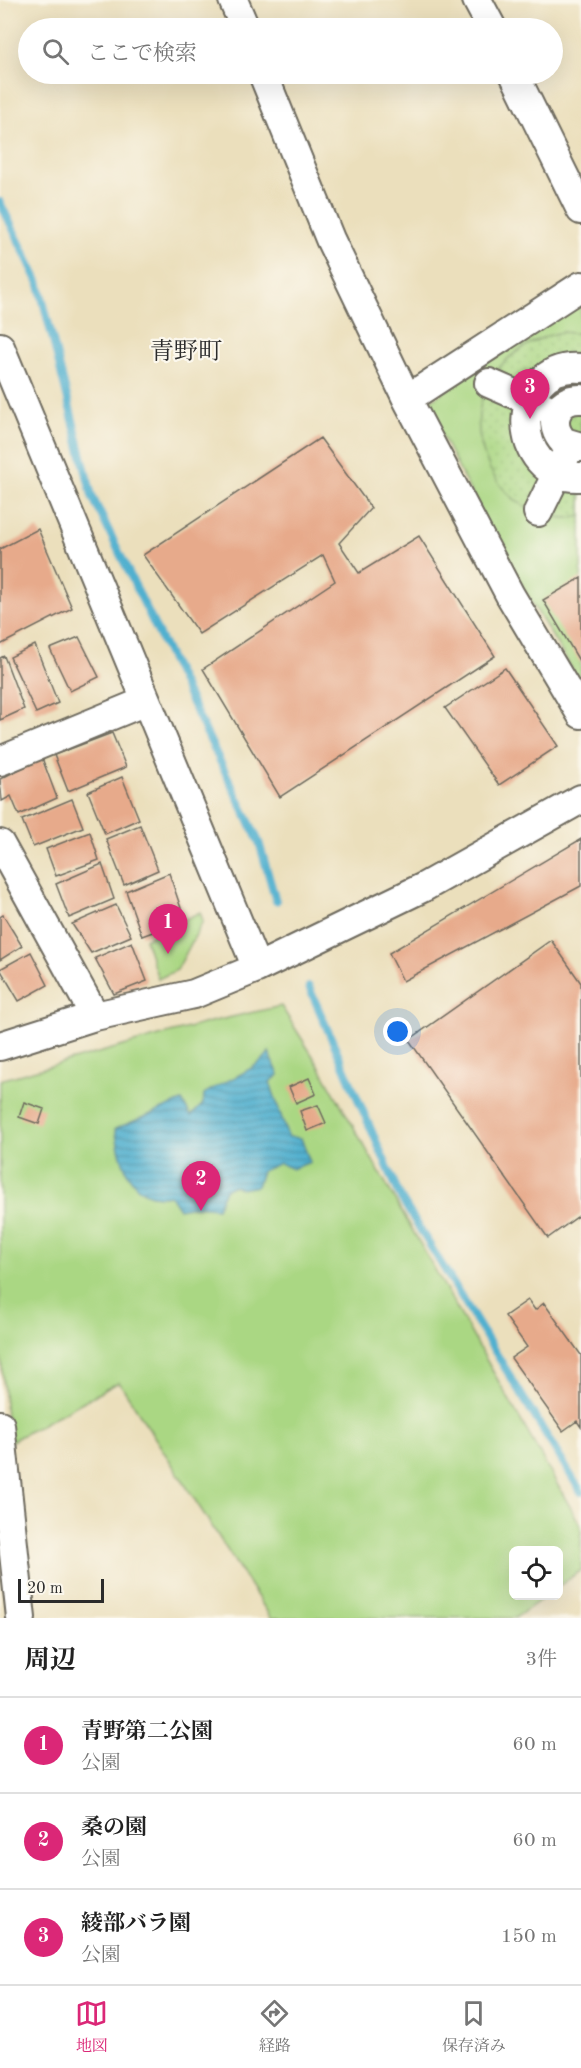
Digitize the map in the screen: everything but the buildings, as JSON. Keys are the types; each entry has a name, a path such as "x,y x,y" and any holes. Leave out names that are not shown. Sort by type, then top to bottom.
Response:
{"street":[{"path":"233,0 241,18"},
{"path":"477,0 487,18"},
{"path":"267,84 330,239 407,399 510,595 581,714"},
{"path":"519,84 581,210"},
{"path":"407,399 581,286"},
{"path":"0,347 257,968"},
{"path":"569,475 541,461 530,447 525,430 529,401 543,381 558,372 581,368"},
{"path":"489,383 556,413"},
{"path":"538,512 569,475 576,447 558,437 554,429 556,413 567,401 581,399"},
{"path":"0,761 146,701"},
{"path":"0,1046 95,1016 194,994 257,968 424,887 581,799"},
{"path":"0,844 95,1016"},
{"path":"0,1425 9,1590 21,1618"}],"green space":[{"path":"581,294 581,684 501,552 426,404"},
{"path":"562,332 581,334 581,516 571,518 556,517 533,510 518,502 499,484 490,469 481,445 478,422 481,401 489,382 502,365 518,351"},
{"path":"200,912 203,921 177,970 158,979 145,939"},
{"path":"281,1006 316,1061 581,1526 581,1570 563,1583 563,1546 509,1546 509,1600 540,1600 515,1618 271,1618 119,1382 8,1443 0,1342 0,1080 210,1022"}],"water":[{"path":"269,1052 279,1075 270,1082 288,1137 301,1138 310,1162 292,1169 280,1163 262,1171 257,1186 241,1189 234,1185 225,1190 217,1208 194,1206 179,1209 170,1195 156,1196 136,1186 124,1166 115,1129 182,1101 191,1116 203,1104 204,1094 258,1064"}],"waterway":[{"path":"0,202 38,281 92,496 259,842 276,901"},
{"path":"309,987 401,1198 581,1492"}],"place":[{"name":"綾部バラ園","path":"530,419"},
{"name":"青野第二公園","path":"168,954"},
{"name":"桑の園","path":"201,1211"}],"district":[{"name":"青野町","path":"186,353"}]}
